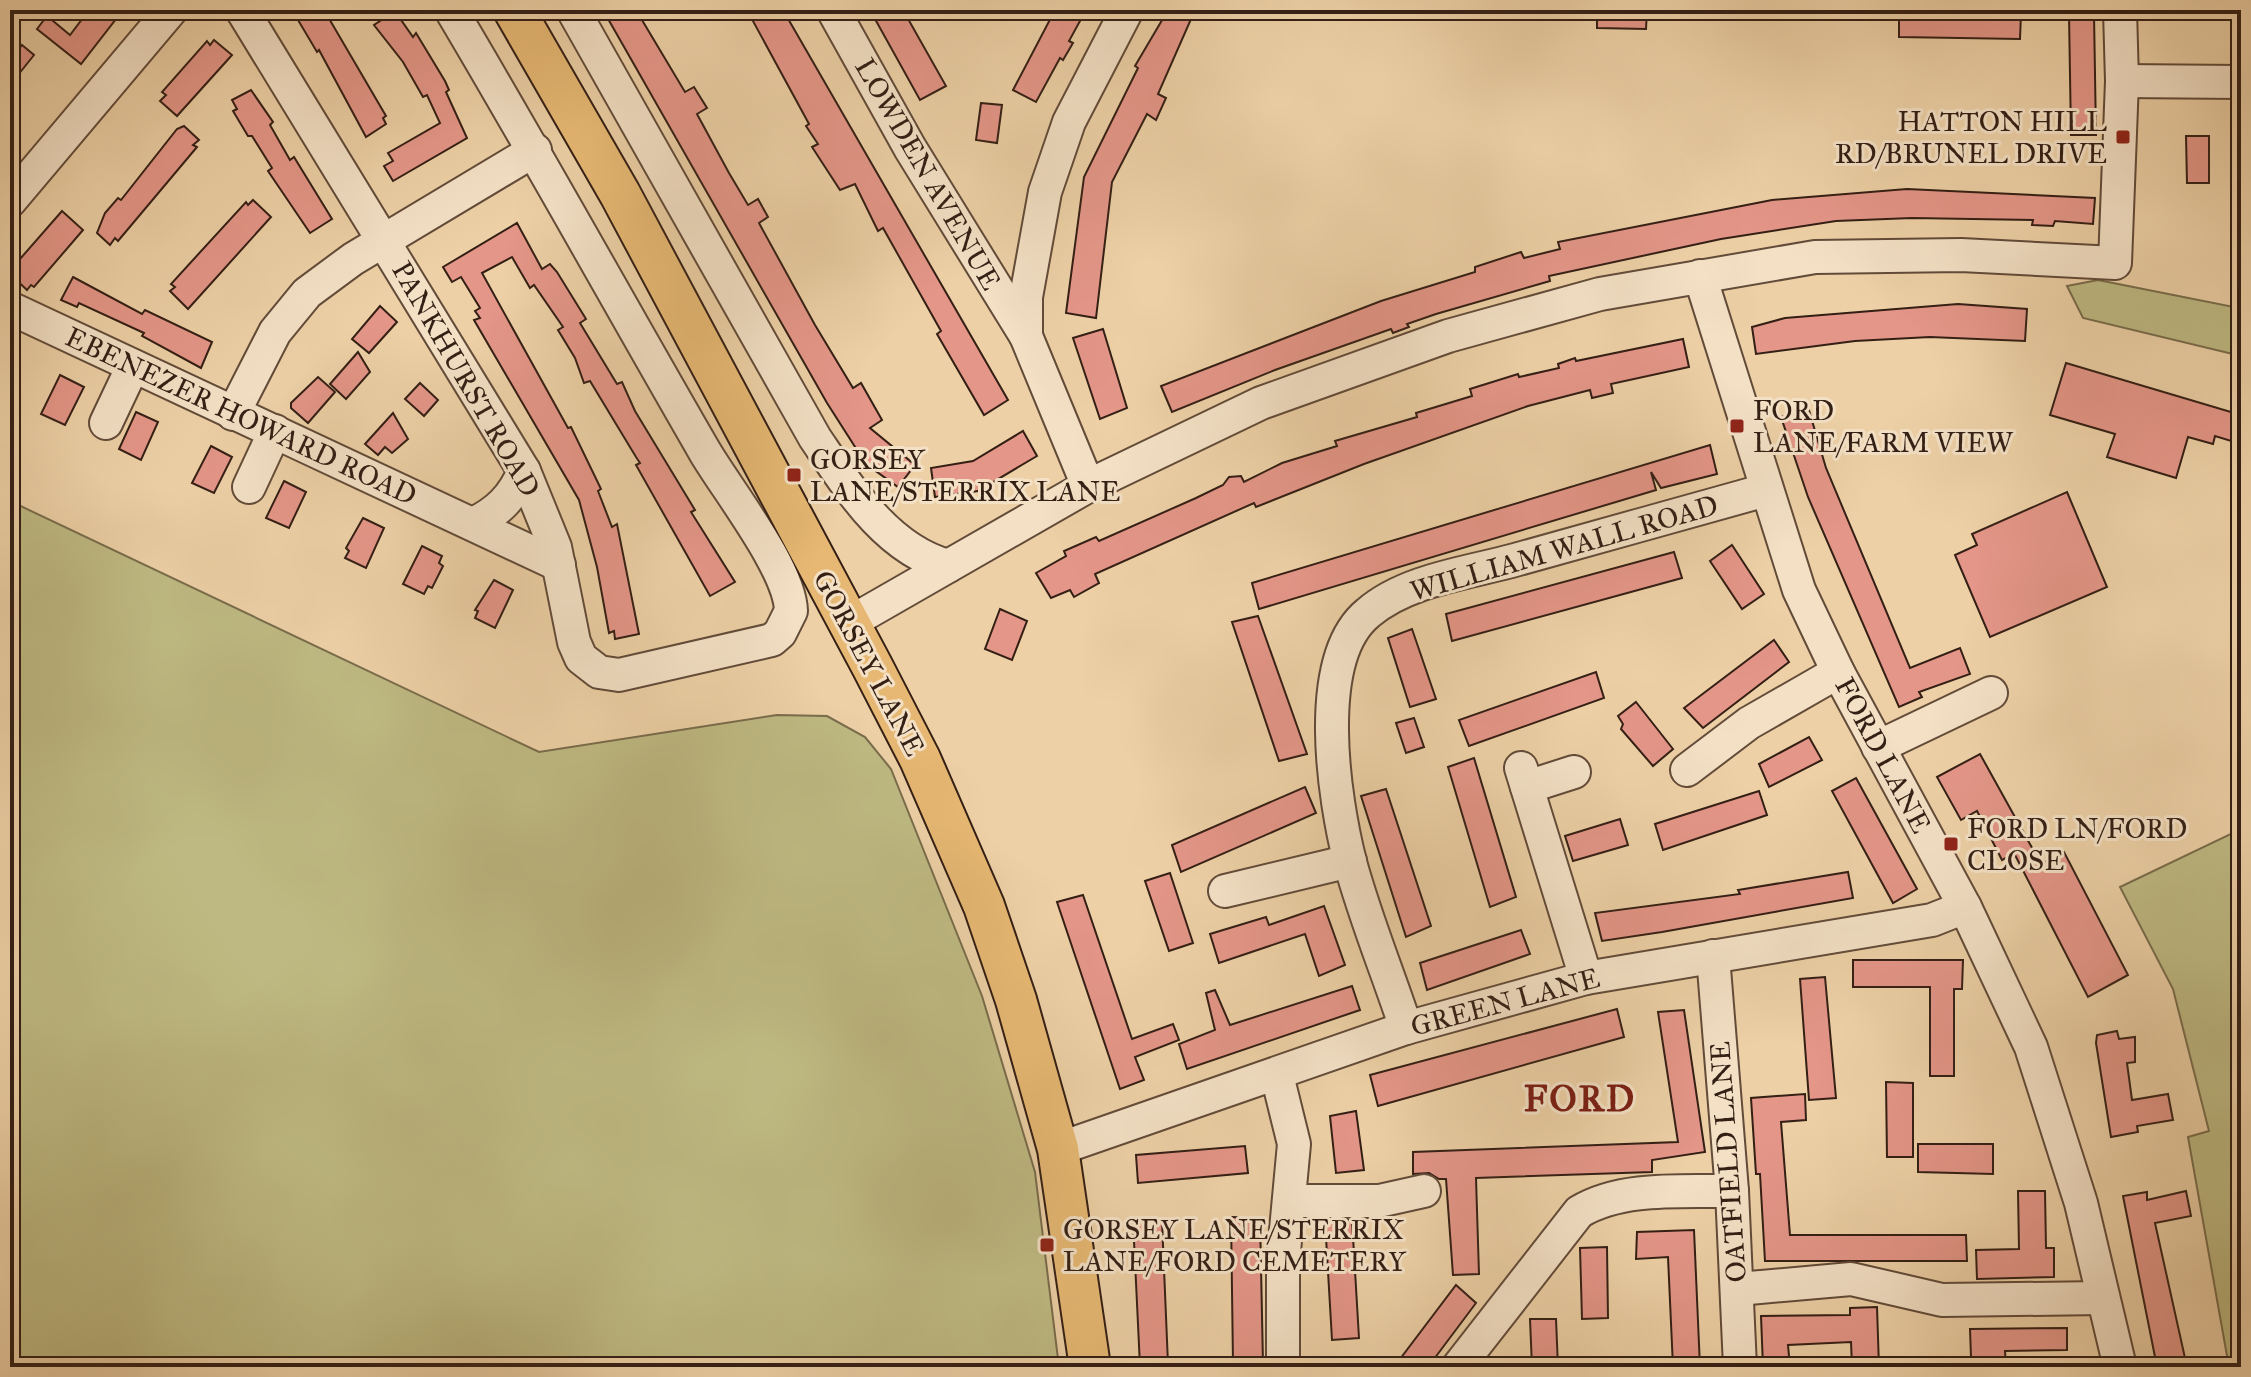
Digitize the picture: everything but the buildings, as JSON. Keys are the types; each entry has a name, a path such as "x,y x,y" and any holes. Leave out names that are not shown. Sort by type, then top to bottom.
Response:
{"main road":[{"name":"GORSEY LANE","path":"514,10 620,194 849,623 920,759 984,906 1016,1000 1058,1149 1090,1367"}],"street":[{"path":"10,201 171,10"},
{"name":"PANKHURST ROAD","path":"242,10 524,471 559,565 574,642 589,666 608,675 760,645 772,640 786,623"},
{"name":"GORSEY LANE","path":"451,10 535,150 707,454 782,577 791,601 786,623"},
{"path":"573,10 815,438 846,484 881,525 928,561 948,566"},
{"name":"LOWDEN AVENUE","path":"833,10 964,240 1026,336"},
{"path":"1088,486 1026,336 1026,297 1045,192 1069,122 1127,10"},
{"path":"849,623 1088,486 1261,403 1448,336 1600,294 1815,257 1961,255 2115,263 2122,81 2120,10"},
{"path":"2122,81 2241,82"},
{"path":"233,414 275,332 290,311 327,277 535,150"},
{"name":"FORD LANE","path":"1700,276 1799,590 1838,672 1965,907 2031,1047 2081,1203 2120,1367"},
{"name":"EBENEZER HOWARD ROAD","path":"10,308 559,565"},
{"path":"106,423 133,366"},
{"path":"249,487 275,431"},
{"path":"473,524 503,505 517,489 524,471"},
{"name":"WILLIAM WALL ROAD","path":"1406,1028 1350,861 1337,776 1332,709 1337,664 1367,613 1425,584 1766,490"},
{"path":"1687,770 1749,723 1838,672"},
{"path":"1878,747 1991,693"},
{"path":"1574,772 1524,777 1586,978"},
{"path":"1225,891 1350,861"},
{"name":"GREEN LANE","path":"1058,1149 1406,1028 1586,978 1932,920 1965,907"},
{"name":"OATFIELD LANE","path":"1713,956 1732,1191 1740,1367"},
{"path":"1277,1075 1294,1144 1283,1262 1283,1367"},
{"path":"1289,1201 1379,1201 1424,1191"},
{"path":"1458,1367 1579,1212 1598,1200 1661,1192 1732,1191"},
{"path":"1738,1289 1851,1279 1942,1300 2103,1298"}],"shaded area":[{"path":"2098,280 2234,307 2237,321 2241,322 2241,356 2083,318 2067,286"},
{"path":"10,501 539,752 777,715 827,716 865,737 891,769 982,996 1035,1172 1059,1367 10,1367"},
{"path":"2241,829 2241,1367 2229,1367 2188,1137 2209,1131 2173,989 2120,887"}],"place":[{"name":"HATTON HILL RD/BRUNEL DRIVE","path":"2123,137"},
{"name":"FORD LANE/FARM VIEW","path":"1737,426"},
{"name":"GORSEY LANE/STERRIX LANE","path":"794,475"},
{"name":"FORD LN/FORD CLOSE","path":"1951,844"},
{"name":"GORSEY LANE/STERRIX LANE/FORD CEMETERY","path":"1047,1245"}],"district":[{"name":"FORD","path":"1580,1099"}]}
